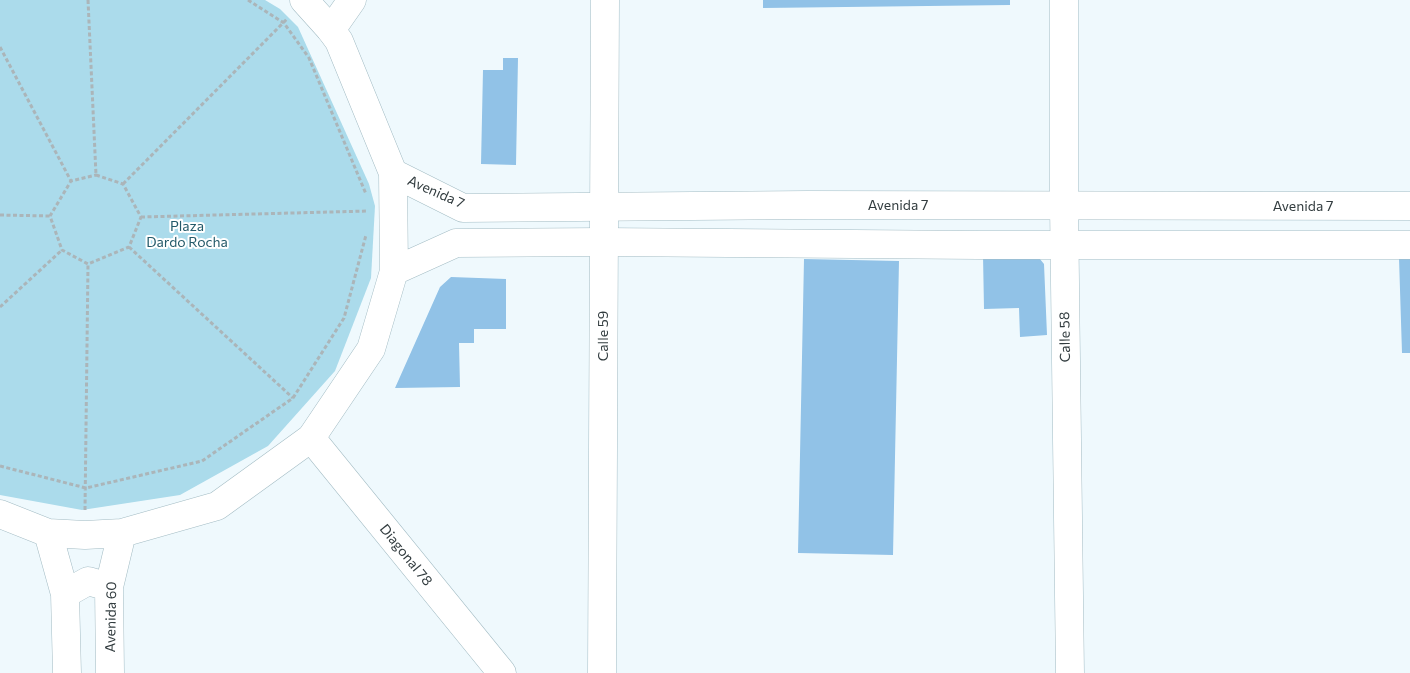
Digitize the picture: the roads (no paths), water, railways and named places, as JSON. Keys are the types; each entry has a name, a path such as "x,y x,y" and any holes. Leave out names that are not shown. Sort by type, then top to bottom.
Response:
{"main road":[{"path":"0,514 48,533 85,535 122,533 217,506 311,438 371,349 394,271 393,173 339,41 304,0"},
{"path":"331,30 352,0"},
{"name":"Calle 59","path":"602,673 605,0"},
{"name":"Calle 58","path":"1064,0 1064,244 1070,673"},
{"name":"Avenida 7","path":"393,173 463,208 604,206 1410,206"},
{"path":"394,271 456,243 1410,244"},
{"name":"Diagonal 78","path":"311,438 502,673"},
{"path":"48,533 65,594 67,673"},
{"name":"Avenida 60","path":"110,673 109,588 122,533"},
{"path":"65,594 88,581 109,588"}],"park label":[{"name":"Plaza Dardo Rocha","path":"187,234"}]}
